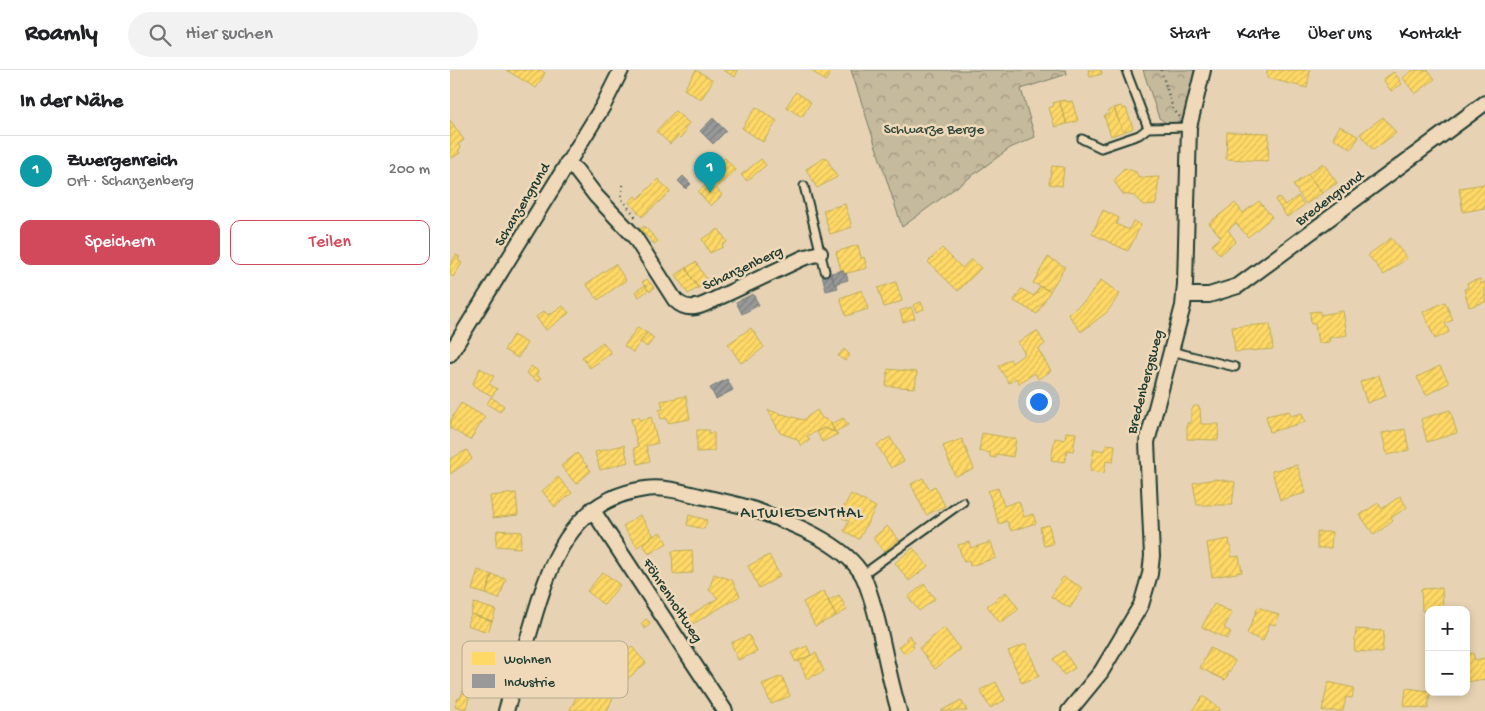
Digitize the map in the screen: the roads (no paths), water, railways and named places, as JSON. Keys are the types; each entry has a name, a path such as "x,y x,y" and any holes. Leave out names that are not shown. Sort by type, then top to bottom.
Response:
{"street":[{"name":"Bredenbergsweg","path":"1069,711 1101,672 1141,606 1146,591 1152,556 1146,442 1184,296 1189,127 1204,70"},
{"name":"Schanzengrund","path":"450,354 603,106 618,71"},
{"name":"Bredengrund","path":"1184,296 1209,295 1238,286 1485,103"},
{"name":"Schanzenberg","path":"567,163 576,170 596,196 634,236 675,300 683,306 696,307 705,304 803,258 820,253"},
{"path":"527,641 544,582 558,552 573,530 592,509 615,496 646,488 677,491 744,506 786,521 823,541 847,557 862,575 872,599 899,711"},
{"name":"Föhrenholtweg","path":"592,509 725,711"},
{"path":"506,711 510,698"}],"lane":[{"path":"1127,73 1148,128"},
{"path":"1082,139 1101,148 1139,135 1148,128 1189,127"},
{"path":"804,186 825,271"},
{"path":"1171,351 1235,367"},
{"path":"862,575 963,502"}],"place":[{"name":"Zwergenreich","path":"710,193"}],"district":[{"name":"ALTWIEDENTHAL","path":"802,514"}],"park label":[{"name":"Schwarze Berge","path":"934,130"}]}
